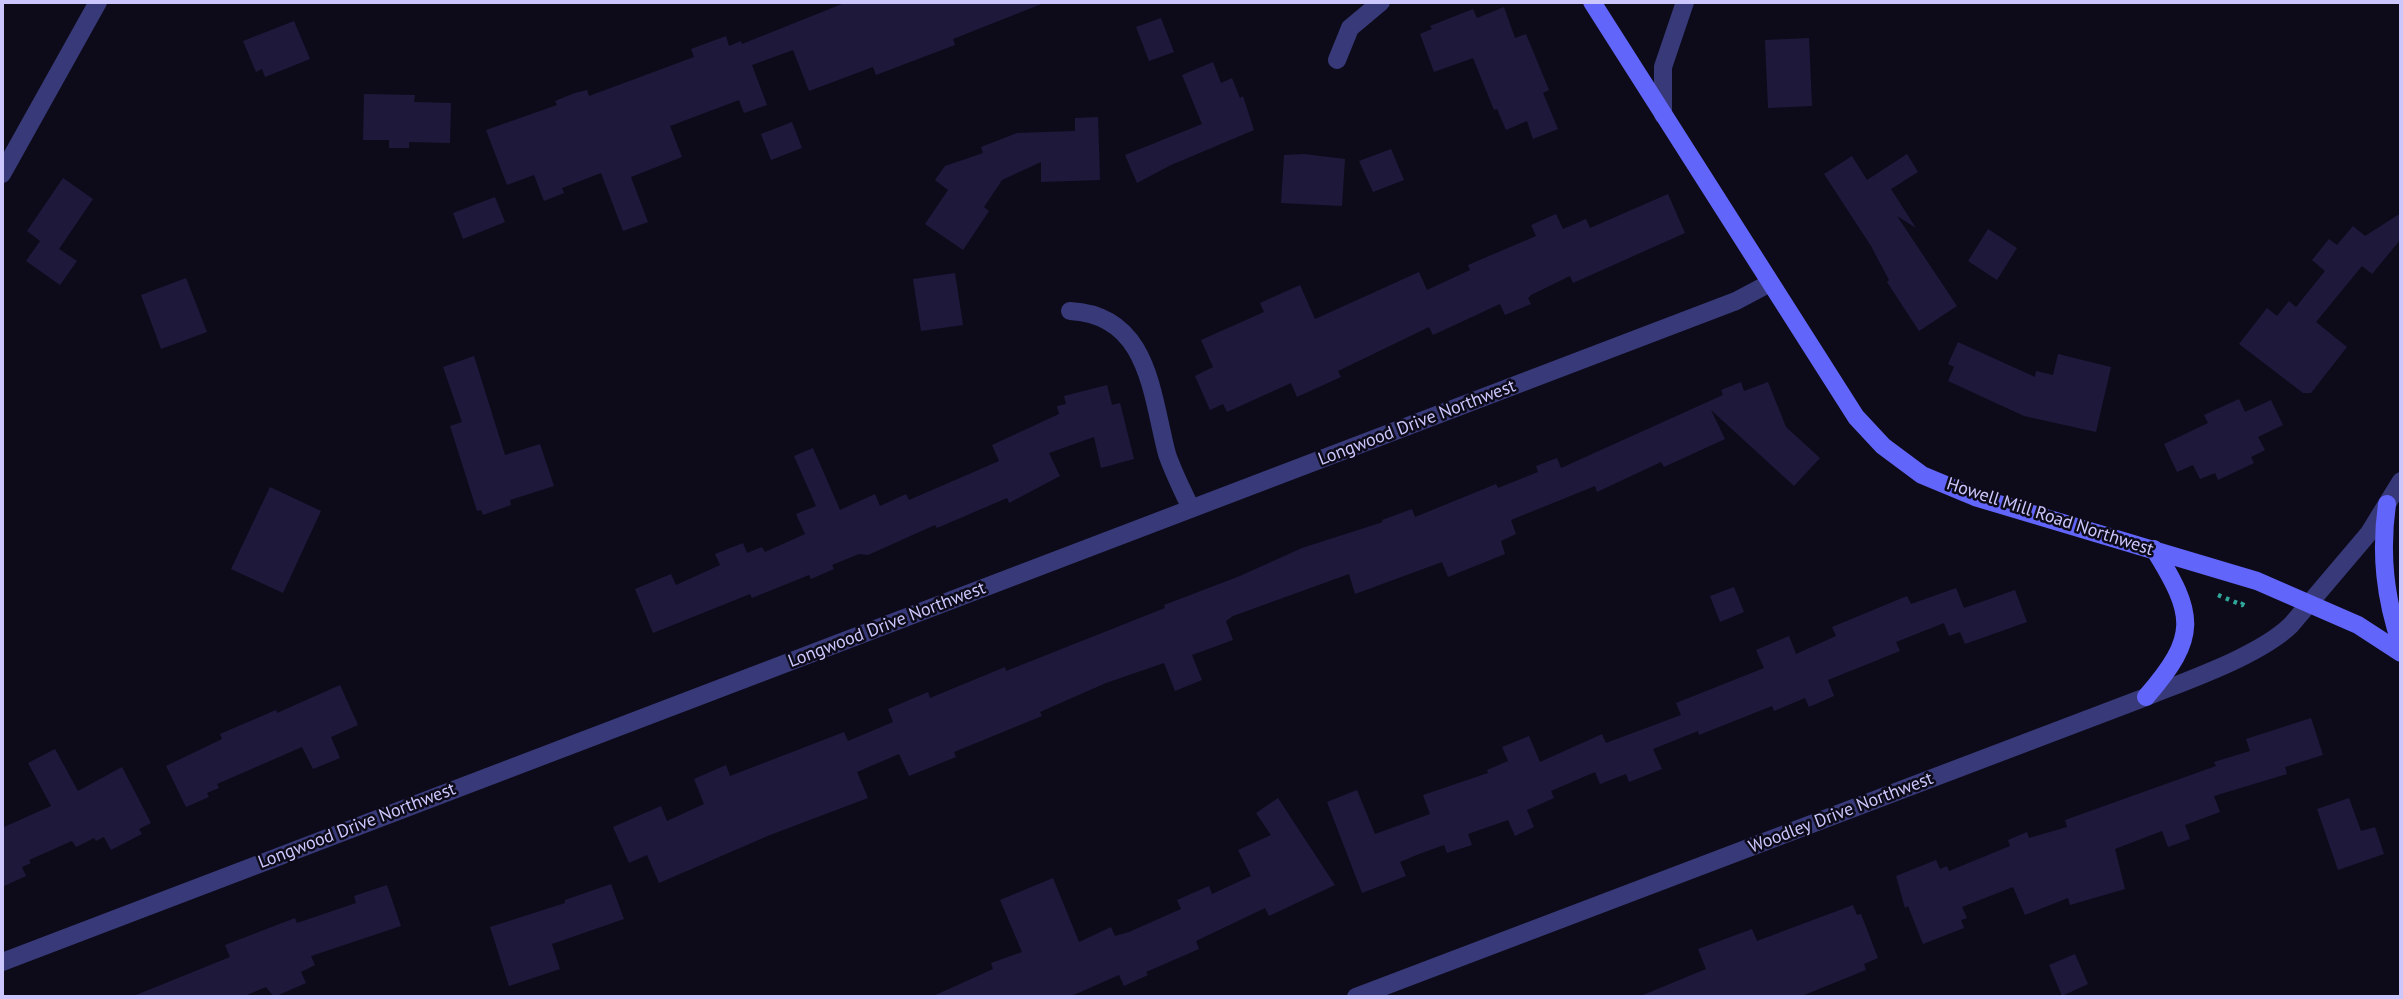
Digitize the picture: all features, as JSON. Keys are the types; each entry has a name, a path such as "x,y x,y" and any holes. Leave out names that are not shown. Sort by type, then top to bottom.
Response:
{"main road":[{"name":"Howell Mill Road Northwest","path":"1592,2 1856,417 1883,446 1922,475 1975,497 2258,581 2311,602 2358,625 2401,653"},
{"path":"2387,504 2383,543 2385,586 2401,645"},
{"path":"2146,697 2174,661 2182,646 2186,627 2183,600 2154,549"}],"street":[{"path":"2,174 97,2"},
{"path":"1337,60 1350,28 1381,2"},
{"path":"1663,115 1663,67 1685,2"},
{"name":"Longwood Drive Northwest","path":"2,962 1736,301 1770,283"},
{"path":"1070,311 1105,317 1128,335 1154,392 1168,456 1191,509"},
{"name":"Woodley Drive Northwest","path":"1356,997 2195,677 2281,634 2370,533 2401,481"}],"building":[{"path":"847,2 1044,3 953,39 955,45 876,75 873,67 809,91 793,50 752,65 767,105 744,113 739,100 670,126 682,157 631,177 648,222 623,231 601,173 562,188 564,193 544,201 534,175 507,185 486,130 557,105 555,101 575,93 587,90 589,96 694,57 691,49 726,36 729,46 741,41 742,44"},
{"path":"1504,7 1515,38 1526,34 1549,90 1543,93 1558,129 1533,139 1527,121 1506,130 1497,109 1494,110 1473,58 1434,72 1420,34 1432,29 1430,26 1473,9 1477,18"},
{"path":"1161,18 1174,52 1149,61 1136,27"},
{"path":"294,21 310,59 265,77 262,69 256,72 243,41"},
{"path":"1809,38 1812,106 1768,108 1765,40"},
{"path":"1213,62 1221,83 1232,78 1240,98 1243,96 1254,130 1171,165 1137,183 1125,155 1202,124 1182,75"},
{"path":"364,94 415,95 414,102 451,103 450,143 409,142 409,148 389,148 389,140 363,140"},
{"path":"1098,117 1100,180 1041,182 1041,162 1002,180 984,207 989,211 963,250 925,224 948,190 935,180 945,166 983,153 981,147 1017,133 1075,131 1075,118"},
{"path":"792,122 802,148 771,160 761,134"},
{"path":"1391,149 1404,180 1373,192 1359,161"},
{"path":"1304,154 1345,159 1342,206 1281,203 1284,155"},
{"path":"1907,154 1918,172 1891,189 1916,228 1897,216 1957,306 1919,331 1887,282 1889,280 1871,246 1824,174 1852,156 1867,180"},
{"path":"63,178 93,199 59,249 77,261 60,285 26,261 40,241 27,231"},
{"path":"1668,194 1685,233 1573,283 1570,276 1531,295 1528,298 1531,304 1505,315 1500,304 1433,335 1429,327 1338,371 1341,377 1297,397 1291,383 1227,412 1223,404 1210,410 1195,376 1213,367 1201,340 1264,312 1260,303 1300,285 1315,319 1419,272 1427,290 1470,270 1468,265 1536,236 1531,225 1556,214 1563,229 1586,219 1590,228"},
{"path":"495,197 505,222 463,239 453,213"},
{"path":"2401,213 2401,239 2372,274 2362,266 2316,322 2347,347 2311,393 2303,393 2239,344 2267,308 2277,316 2289,301 2296,307 2325,271 2312,260 2329,239 2337,245 2353,226 2365,236"},
{"path":"1988,229 2017,248 1997,280 1968,261"},
{"path":"955,273 963,325 921,331 913,279"},
{"path":"186,278 207,332 161,349 141,295"},
{"path":"1958,342 2035,377 2036,371 2053,375 2058,354 2111,367 2096,432 2024,416 1948,381 1954,367 1948,364"},
{"path":"474,356 505,455 540,444 554,486 510,500 511,505 483,515 481,510 477,511 450,426 462,422 443,367"},
{"path":"1741,382 1744,391 1768,382 1786,427 1820,458 1794,486 1711,410 1725,439 1664,467 1661,462 1597,492 1595,486 1511,520 1516,534 1501,541 1505,554 1448,577 1442,562 1355,594 1349,574 1233,616 1226,621 1233,640 1192,655 1202,680 1175,691 1164,663 1106,683 1040,712 1042,716 954,752 956,757 909,776 899,754 857,772 868,798 770,835 659,883 647,855 629,863 613,827 661,806 667,821 704,804 694,779 726,765 730,776 844,732 848,741 893,722 888,709 928,692 930,698 1005,667 1006,671 1165,608 1164,605 1240,576 1302,548 1383,522 1382,520 1412,509 1415,517 1496,484 1498,488 1538,472 1536,466 1557,458 1561,468 1723,395 1721,390"},
{"path":"1107,385 1112,405 1120,403 1134,459 1101,468 1094,437 1049,453 1060,476 1009,503 1007,498 937,528 935,525 868,555 859,554 832,565 834,569 811,579 809,575 752,598 750,594 653,633 635,589 671,574 676,585 720,565 715,554 743,543 747,553 762,547 765,552 805,534 796,514 816,506 794,456 813,448 840,510 875,494 880,506 906,494 909,500 999,461 992,445 1059,414 1057,406 1066,404 1064,396"},
{"path":"2239,399 2245,412 2271,400 2283,425 2258,437 2265,450 2251,457 2254,463 2218,480 2215,473 2200,479 2193,465 2177,472 2164,444 2208,423 2204,415"},
{"path":"270,487 321,511 283,593 231,569"},
{"path":"1734,587 1744,612 1720,622 1710,596"},
{"path":"1956,588 1964,608 2015,590 2027,622 1965,644 1960,632 1949,636 1944,623 1896,642 1900,651 1828,680 1834,696 1809,707 1805,698 1774,711 1772,706 1699,735 1698,731 1653,749 1662,769 1629,782 1626,774 1600,784 1595,772 1551,791 1554,798 1527,810 1534,827 1515,836 1508,820 1468,834 1472,845 1447,853 1444,845 1400,862 1406,876 1362,893 1327,802 1357,790 1375,834 1430,814 1423,795 1488,773 1487,770 1508,761 1502,747 1529,736 1540,762 1602,734 1606,743 1681,715 1676,703 1764,668 1756,650 1789,636 1796,654 1836,636 1832,627 1907,596 1911,604"},
{"path":"340,685 358,725 331,737 340,758 313,769 302,747 217,784 219,788 207,793 209,797 186,807 166,766 222,739 220,734 276,710 277,713"},
{"path":"2311,718 2323,755 2285,767 2287,774 2214,796 2220,812 2185,825 2190,839 2168,847 2162,831 2115,849 2125,889 2070,905 2068,898 2025,915 2013,887 1962,907 1967,918 1961,920 1964,928 1923,944 1908,906 1905,908 1896,876 1936,860 1940,869 1947,866 1949,871 2010,846 2008,840 2027,832 2029,838 2067,827 2065,820 2216,766 2214,762 2250,751 2246,739"},
{"path":"55,749 78,791 122,767 151,823 139,829 142,834 111,850 104,837 96,841 94,838 76,847 72,841 29,860 31,863 22,867 26,876 2,887 2,823 4,827 51,806 28,763"},
{"path":"1278,798 1335,885 1269,916 1265,908 1196,941 1199,949 1146,972 1148,975 1124,986 1119,975 1069,997 931,997 993,969 991,963 1022,952 1000,900 1053,878 1079,942 1111,927 1115,936 1129,932 1181,909 1177,900 1209,886 1212,894 1251,876 1238,850 1271,835 1256,813"},
{"path":"2349,798 2361,831 2375,827 2384,854 2338,870 2317,809"},
{"path":"611,884 624,919 552,944 560,969 509,986 490,927 565,903 565,900"},
{"path":"387,885 401,926 311,956 315,965 301,972 306,983 274,997 266,987 242,997 131,997 230,957 225,945 295,918 297,923 356,903 354,896"},
{"path":"1853,905 1857,915 1861,914 1878,958 1864,964 1866,970 1799,997 1638,997 1706,969 1698,949 1752,929 1757,941"},
{"path":"2075,954 2088,984 2062,996 2049,965"}]}
